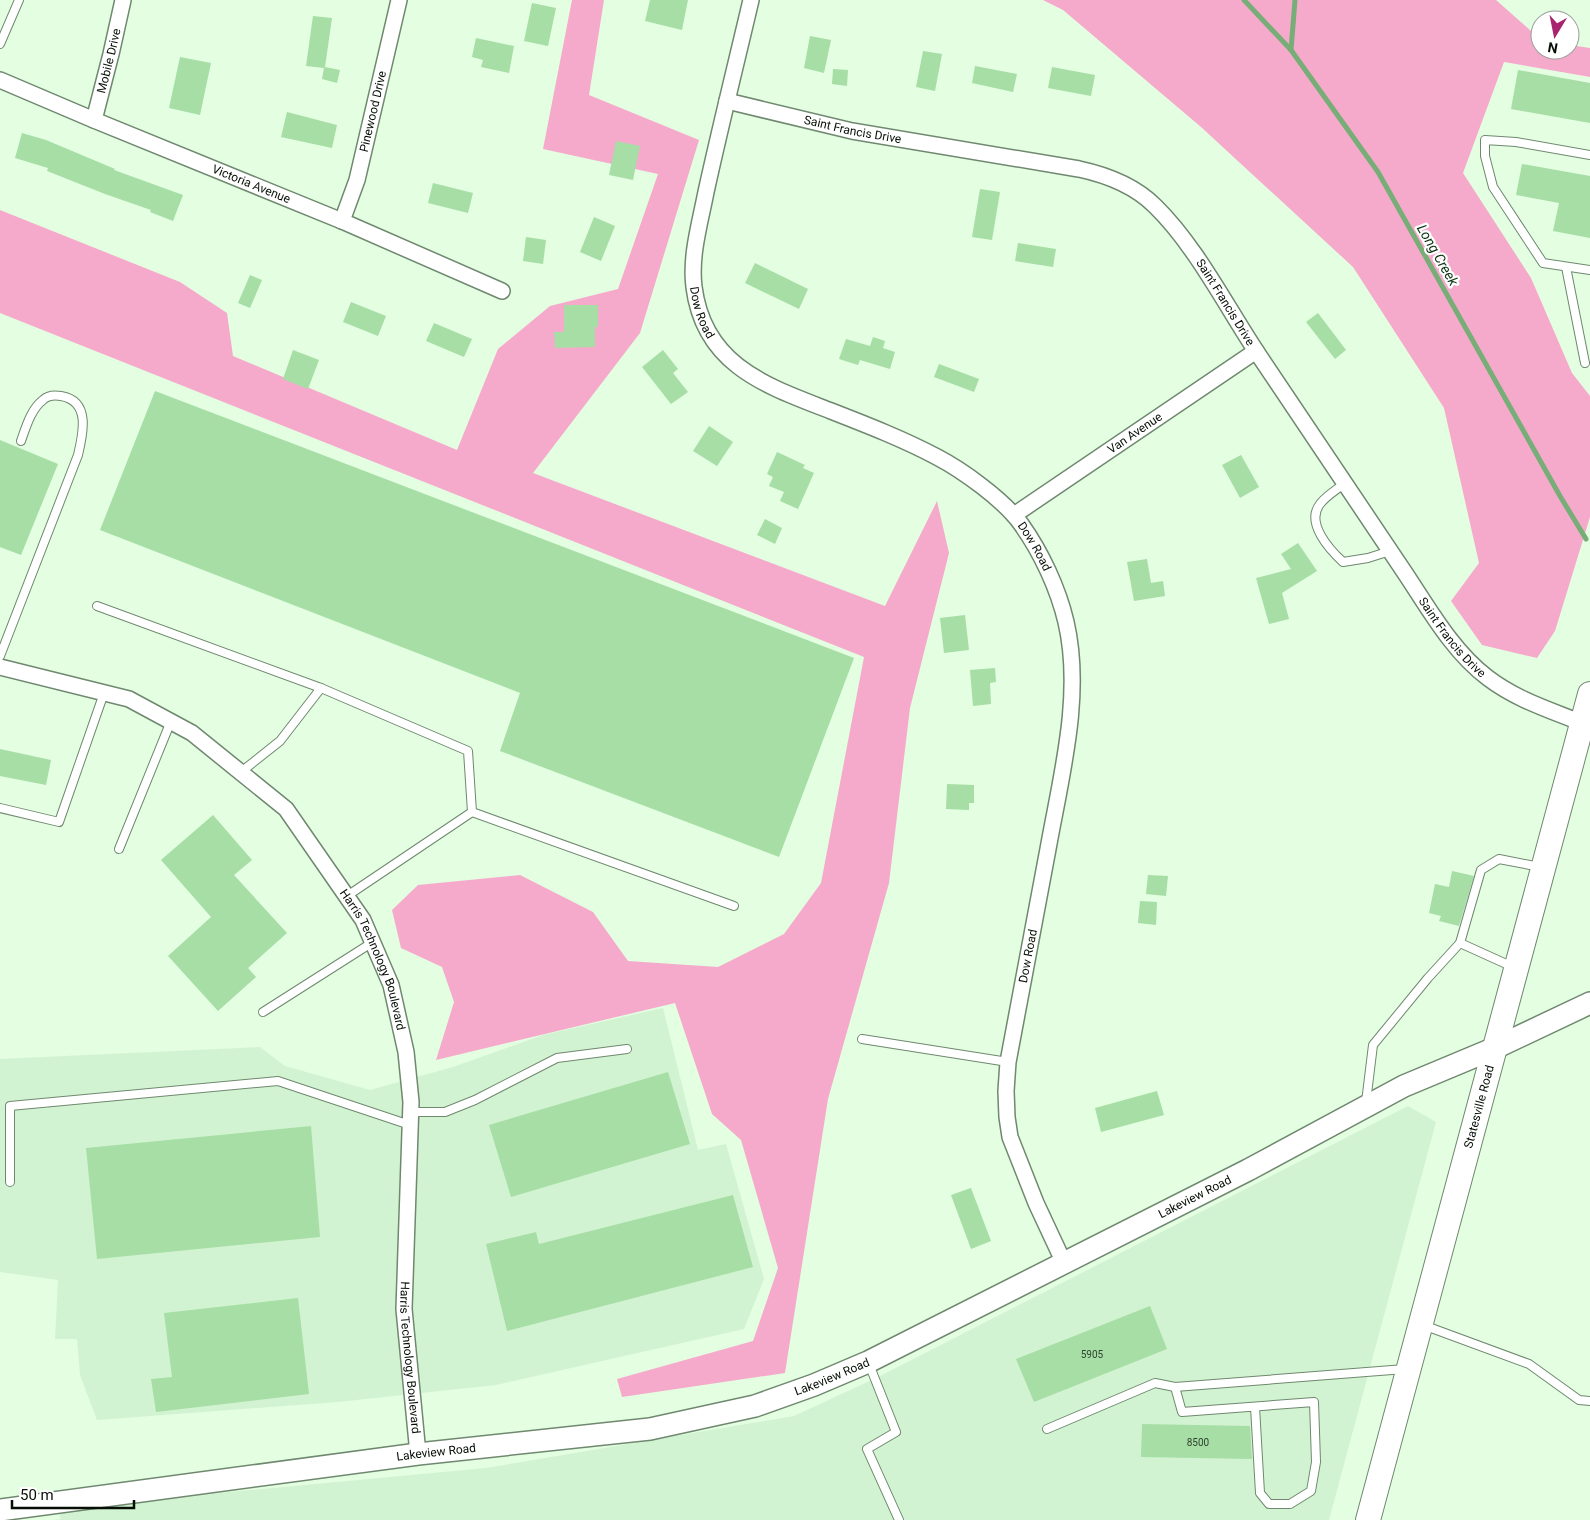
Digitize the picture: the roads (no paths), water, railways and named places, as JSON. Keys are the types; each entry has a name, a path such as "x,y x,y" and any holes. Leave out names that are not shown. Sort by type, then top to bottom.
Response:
{"main road":[{"name":"Statesville Road","path":"1368,1520 1590,694"},
{"name":"Lakeview Road","path":"9,1511 418,1454 650,1429 755,1406 814,1385 868,1362 1248,1170 1404,1086 1495,1048 1590,1003"}],"street":[{"name":"Mobile Drive","path":"94,120 123,0"},
{"name":"Pinewood Drive","path":"342,221 357,180 399,0"},
{"name":"Dow Road","path":"751,0 700,220 694,264 694,289 700,311 710,334 725,355 744,372 761,382 938,457 967,475 1014,515 1022,525 1055,588 1068,632 1073,672 1066,754 1008,1062 1006,1091 1010,1137 1036,1202 1064,1262"},
{"name":"Victoria Avenue","path":"0,80 342,221 502,291"},
{"name":"Saint Francis Drive","path":"727,101 852,131 1079,169 1122,183 1140,193 1154,205 1194,255 1344,484 1452,640 1470,662 1488,678 1508,691 1532,704 1582,723"},
{"name":"Van Avenue","path":"1014,515 1256,351"},
{"name":"Harris Technology Boulevard","path":"0,667 129,699 192,732 286,809 364,920 391,985 406,1052 411,1119 404,1309 418,1454"}],"lane":[{"path":"0,44 19,0"},
{"path":"1590,156 1516,142 1485,140 1485,156 1493,187 1543,263 1590,270"},
{"path":"1566,266 1585,363"},
{"path":"0,656 78,455 84,428 80,410 73,400 64,396 53,395 44,398 36,407 21,441"},
{"path":"1344,484 1318,506 1316,520 1320,534 1343,562 1368,558 1390,551"},
{"path":"97,606 321,688 468,751 472,812"},
{"path":"241,772 280,741 321,688"},
{"path":"0,808 59,822 104,693"},
{"path":"119,849 172,722"},
{"path":"347,896 472,812"},
{"path":"472,812 734,906"},
{"path":"1366,1107 1372,1045 1460,943 1481,870 1499,859 1544,867"},
{"path":"263,1012 373,942"},
{"path":"1460,943 1517,968"},
{"path":"862,1039 1008,1062"},
{"path":"10,1182 10,1106 278,1081 411,1119 445,1112 475,1100 557,1058 627,1049"},
{"path":"1421,1324 1529,1364 1579,1400 1590,1401"},
{"path":"868,1362 896,1432 867,1449 898,1520"},
{"path":"1047,1430 1155,1382 1175,1387 1409,1369"},
{"path":"1175,1387 1182,1412 1255,1406 1314,1402 1316,1462 1311,1491 1290,1504 1270,1504 1260,1493 1255,1406"}],"waterway":[{"name":"Long Creek","path":"1244,0 1291,50 1378,172 1586,539"},
{"path":"1291,50 1295,0"}]}
